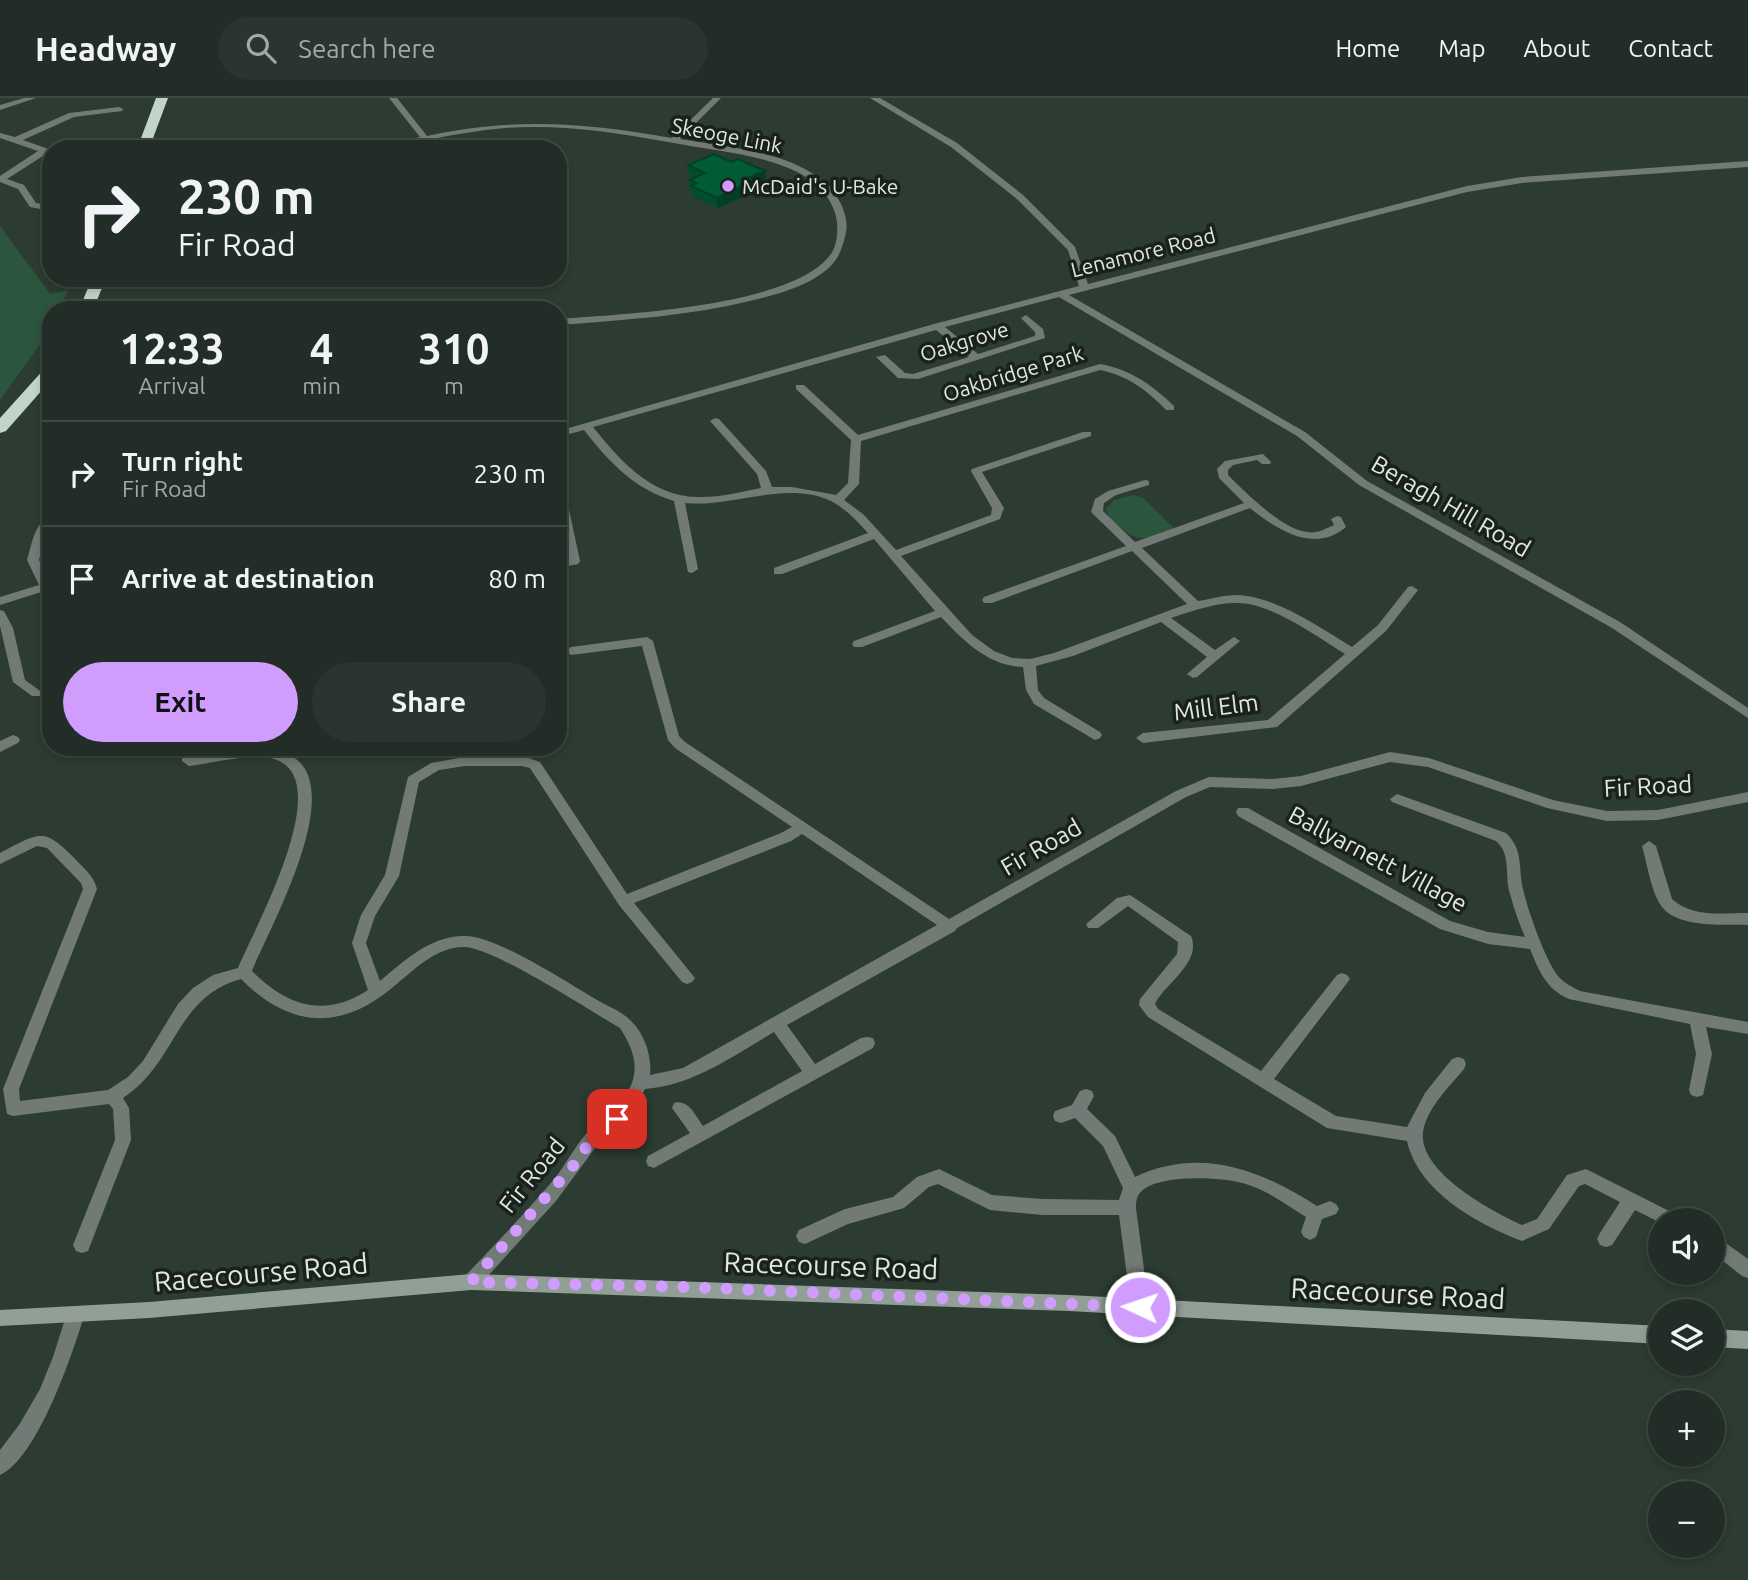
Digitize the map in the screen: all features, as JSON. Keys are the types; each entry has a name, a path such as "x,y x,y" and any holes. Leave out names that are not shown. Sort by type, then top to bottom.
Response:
{"highway":[{"path":"146,140 162,98"},
{"path":"0,428 42,380"}],"street":[{"path":"0,108 32,98"},
{"path":"393,98 424,137"},
{"path":"674,141 717,98"},
{"path":"874,98 954,145 1020,197 1072,249 1084,286"},
{"path":"14,141 72,115 119,109"},
{"name":"Skeoge Link","path":"413,140 474,129 545,124 674,141 772,159 810,175 828,190 840,209 844,235 837,253 818,272 743,302 705,309 567,321"},
{"path":"0,135 42,150"},
{"path":"42,155 1,179 21,187 33,205 42,206"},
{"name":"Lenamore Road","path":"567,431 1084,286 1467,188 1522,180 1748,164"},
{"name":"Beragh Hill Road","path":"1059,293 1301,434 1363,483 1616,625 1748,714"},
{"name":"Oakgrove","path":"881,357 902,376 914,377 1041,338 1040,331 1027,318"},
{"path":"937,326 977,358"},
{"name":"Oakbridge Park","path":"856,439 1100,367 1117,370 1132,378 1170,408"},
{"path":"800,387 856,439 853,484 838,500"},
{"path":"715,421 762,473 767,490"},
{"path":"585,425 642,484 656,494 679,502 719,499 784,488 838,500 895,554 943,612 992,658 1029,664 1195,605 1222,598 1252,601 1293,619 1351,652"},
{"path":"895,554 996,517 998,508 976,471 1087,434"},
{"path":"1266,462 1259,456 1229,463 1222,469 1223,476 1287,530 1298,535 1325,534 1340,527 1337,519"},
{"path":"1145,482 1112,493 1099,501 1097,512 1195,605"},
{"path":"679,502 692,569"},
{"path":"988,600 1253,503"},
{"path":"567,528 574,561 567,562"},
{"path":"42,529 33,560 42,576"},
{"path":"778,571 874,535"},
{"path":"0,601 42,588"},
{"name":"Mill Elm","path":"1143,738 1272,724 1389,620 1412,590"},
{"path":"859,645 943,612"},
{"path":"0,614 7,628 19,682 37,693"},
{"name":"Mill Elm","path":"1164,618 1214,656"},
{"path":"570,652 647,641 673,737 680,746 950,926"},
{"name":"Mill Elm","path":"1193,674 1234,641"},
{"path":"1029,664 1032,690 1039,701 1095,735"},
{"path":"0,747 13,740"},
{"path":"189,756 189,761 242,756"},
{"path":"244,972 292,861 306,815 303,776 295,765 280,756"},
{"name":"Fir Road","path":"471,1282 573,1166 592,1139 617,1119 640,1083 687,1074 1181,794 1209,782 1273,784 1301,781 1390,757 1429,763 1552,805 1607,816 1658,815 1748,797"},
{"path":"376,992 359,943 368,915 392,876 413,780 423,769 442,765 523,761 536,765 624,901 687,978"},
{"path":"1396,799 1501,837 1509,843 1514,850 1515,888 1535,944 1549,975 1560,988 1578,997 1748,1028"},
{"name":"Ballyarnett Village","path":"1243,811 1445,925 1488,938 1535,944"},
{"path":"624,901 786,837 803,827"},
{"path":"0,859 35,841 51,843 88,881 90,889 11,1089 13,1109 113,1096 147,1067 183,1006 194,993 210,981 244,972"},
{"path":"1648,846 1666,902 1671,909 1684,916 1748,919"},
{"path":"1093,924 1122,902 1130,900 1186,940 1184,956 1156,987 1147,1005 1153,1013 1333,1122 1414,1135"},
{"path":"244,972 284,1007 317,1013 359,1003 412,962 443,945 467,940 485,946 625,1024 639,1044 644,1065 640,1083"},
{"path":"1263,1081 1342,979"},
{"path":"1697,1018 1704,1054 1697,1090"},
{"path":"777,1024 813,1074"},
{"path":"654,1161 867,1043"},
{"path":"1458,1064 1424,1110 1414,1135 1418,1154 1459,1199 1497,1223 1522,1233 1543,1224 1573,1180 1586,1176 1649,1208"},
{"path":"82,1245 123,1140 121,1108 113,1096"},
{"path":"1061,1116 1082,1103 1109,1141 1132,1188 1127,1208 1140,1307"},
{"path":"680,1108 701,1135"},
{"path":"1132,1188 1186,1171 1214,1171 1244,1176 1323,1212 1310,1232"},
{"path":"804,1236 845,1217 898,1203 922,1182 939,1175 990,1202 1043,1207 1127,1208"},
{"path":"1606,1239 1632,1199"},
{"path":"1725,1252 1748,1270"},
{"name":"Racecourse Road","path":"0,1318 75,1316 471,1282 685,1287 1140,1307 1648,1334"},
{"path":"0,1465 23,1440 51,1391 75,1316"},
{"path":"1725,1339 1748,1340"}],"green space":[{"path":"0,226 42,283 42,287 50,294 68,290 63,301 42,301 42,342 0,400"},
{"path":"1133,495 1143,498 1174,528 1145,538 1127,532 1111,519 1106,509 1114,500"}],"building":[{"path":"714,154 731,162 738,159 765,171 750,177 753,179 743,183 746,184 717,198 691,186 697,183 689,180 705,173 688,165"}],"place":[{"name":"McDaid's U-Bake","path":"728,186"}],"route":[{"path":"617,1119 592,1139 573,1166 471,1282 685,1287 1140,1307"}]}
